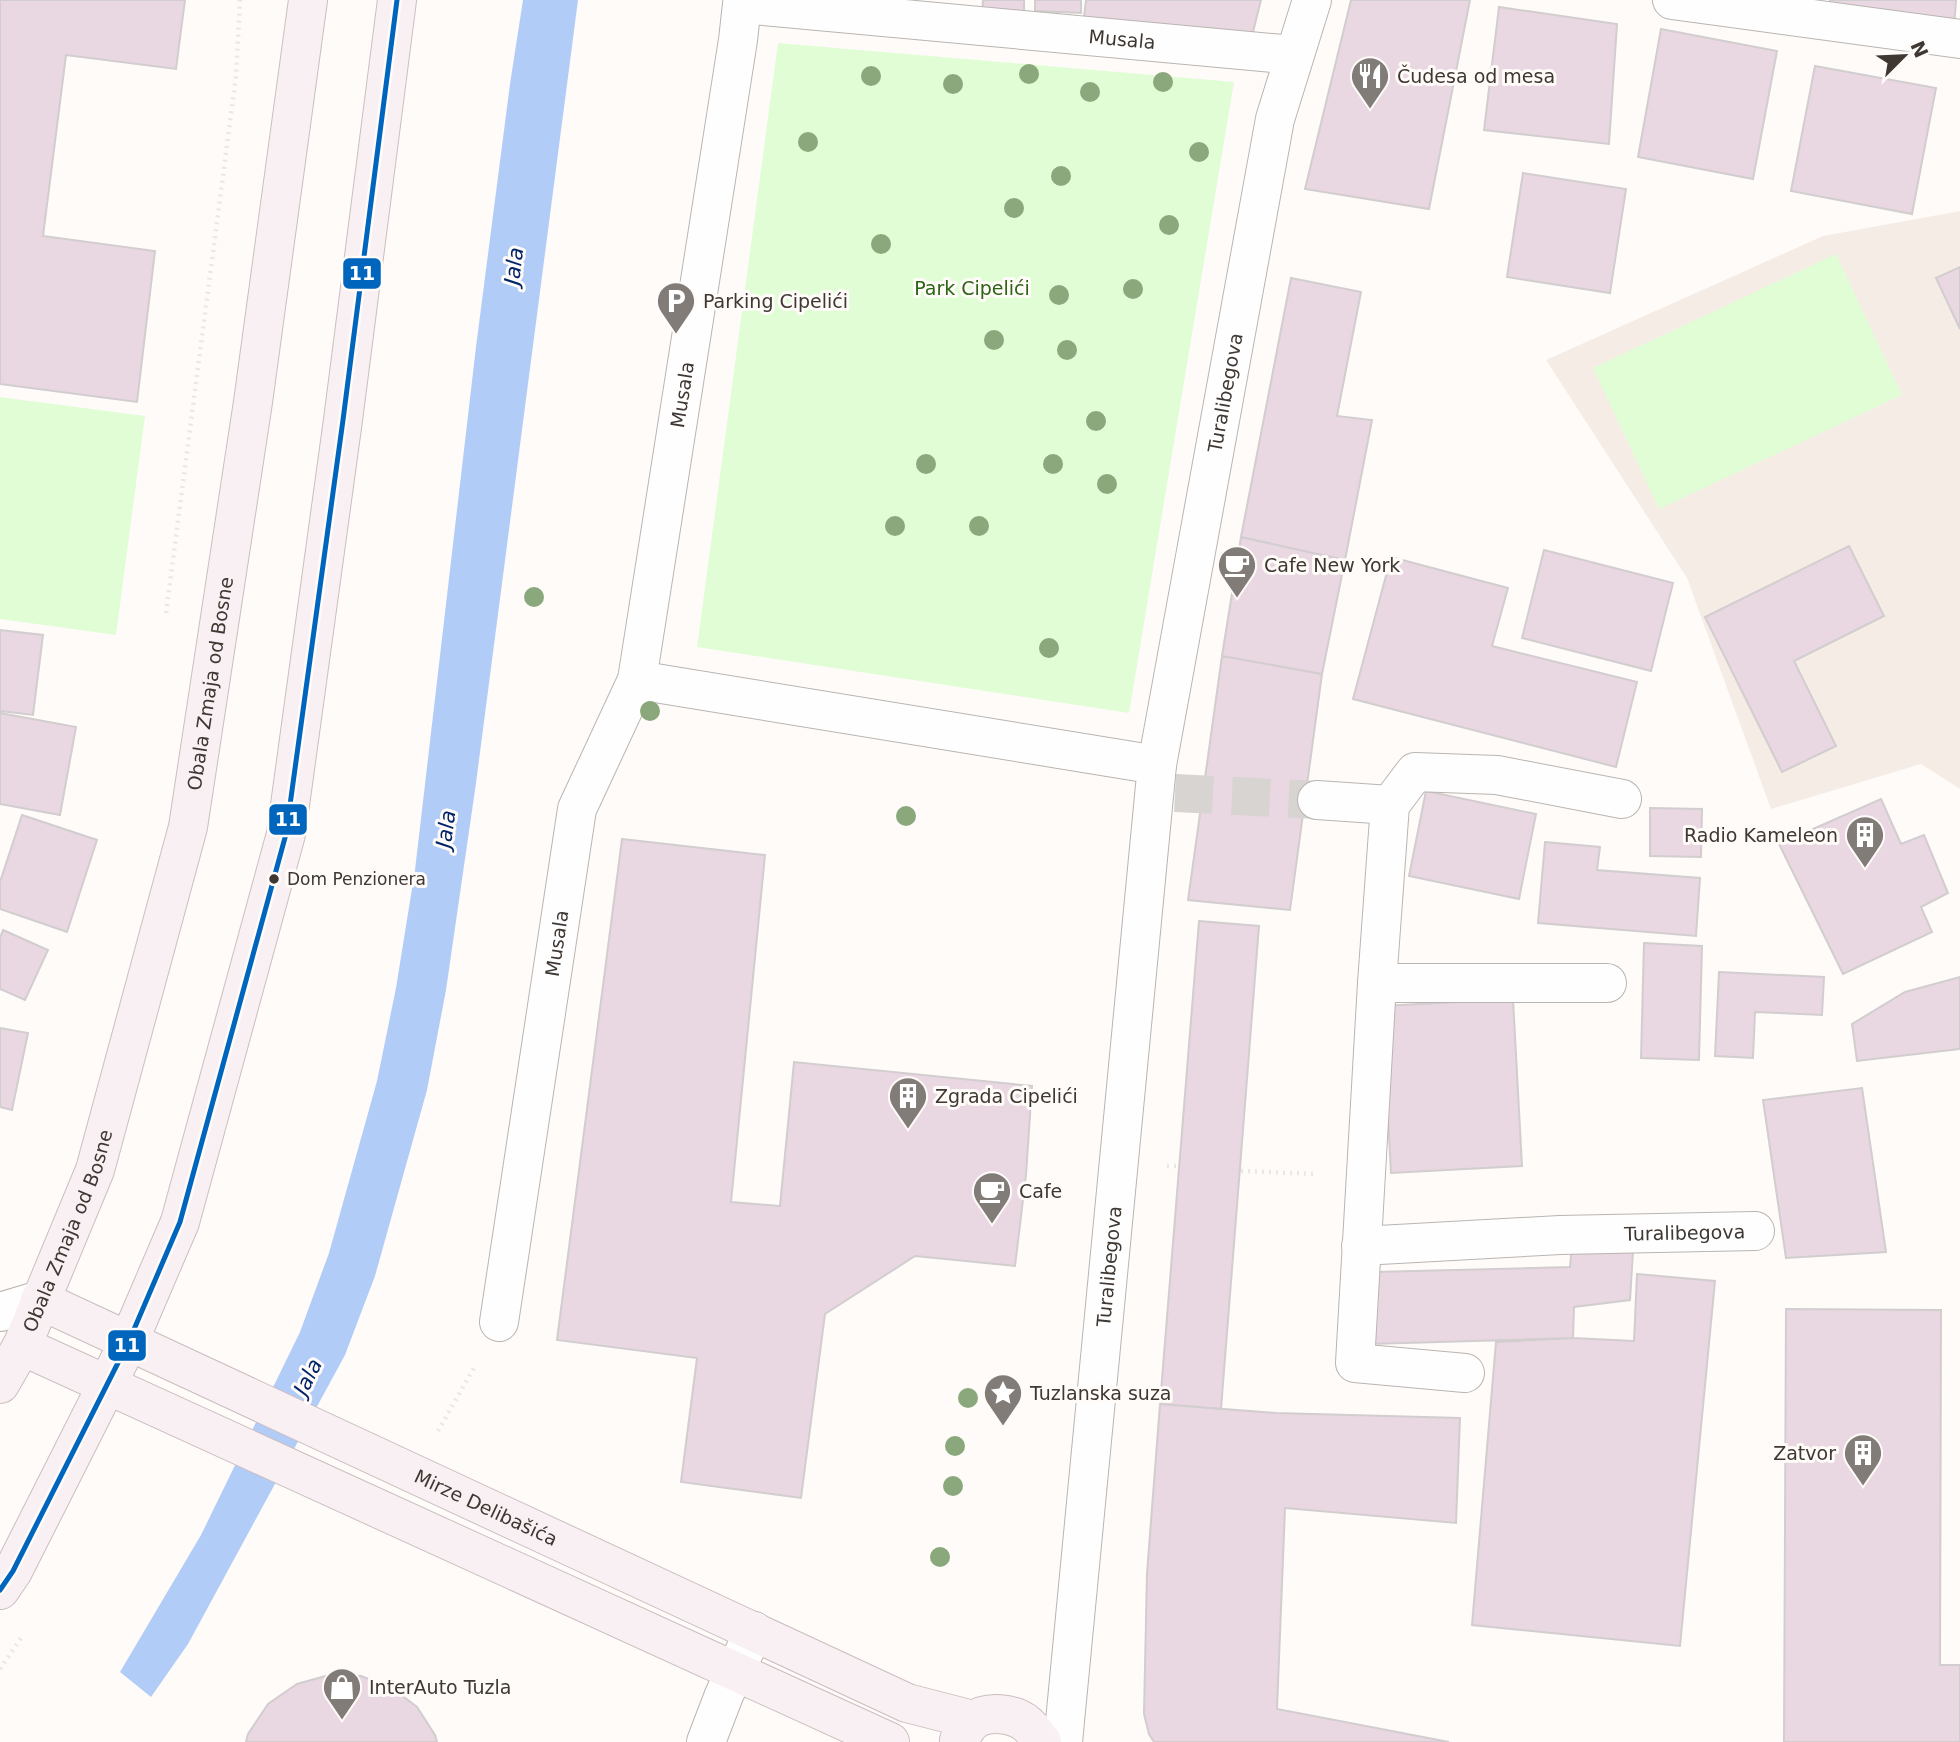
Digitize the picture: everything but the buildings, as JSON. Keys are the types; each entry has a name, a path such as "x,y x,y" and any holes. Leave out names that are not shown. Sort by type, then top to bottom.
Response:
{"main road":[{"name":"Obala Zmaja od Bosne","path":"0,1384 11,1341 40,1300 95,1170 188,827 253,402 308,0"},
{"path":"0,1590 13,1571 108,1385 180,1222 286,834 397,0"},
{"name":"Mirze Delibašića","path":"40,1300 920,1706 966,1731"},
{"path":"11,1341 890,1742"},
{"path":"966,1731 988,1715 1028,1730"}],"street":[{"name":"Turalibegova","path":"1063,1742 1162,783 1275,119 1312,0"},
{"path":"1672,0 1960,39"},
{"name":"Musala","path":"499,1322 578,809 637,680 742,2 1294,55"},
{"path":"637,680 1162,783"},
{"path":"1465,1373 1355,1363 1390,805 1415,772 1496,775 1622,799"},
{"path":"1317,800 1390,805"},
{"path":"1377,983 1607,983"},
{"name":"Turalibegova","path":"1362,1246 1560,1234 1755,1231"},
{"path":"0,1312 40,1300"},
{"path":"706,1742 754,1631"},
{"path":"1028,1730 1031,1719 1042,1715 1068,1697"}],"path":[{"path":"165,617 236,76 240,0"},
{"path":"1241,1171 1366,1176"},
{"path":"431,1443 499,1322"}],"shaded area":[{"path":"1960,211 1960,789 1921,764 1771,809 1687,578 1546,360 1823,236"}],"green space":[{"name":"Park Cipelići","path":"778,43 1234,82 1129,713 697,647"},
{"path":"1836,254 1902,395 1659,509 1593,368"},
{"path":"0,397 145,416 116,635 0,619"}],"water":[{"name":"Jala","path":"523,0 578,0 476,783 446,990 427,1090 375,1276 345,1355 188,1644 151,1697 120,1672 201,1535 300,1332 329,1253 377,1081 396,988 415,870 476,347"}],"tunnel":[{"path":"1175,793 1317,800"}],"transit line":[{"name":"11","path":"0,1590 13,1571 129,1341 180,1222 286,834 397,0"}],"place":[{"name":"Čudesa od mesa","path":"1370,110"},
{"name":"Parking Cipelići","path":"676,335"},
{"name":"Cafe New York","path":"1237,599"},
{"name":"Radio Kameleon","path":"1865,869"},
{"name":"Dom Penzionera","path":"274,879"},
{"name":"Zgrada Cipelići","path":"908,1130"},
{"name":"Cafe","path":"992,1225"},
{"name":"Tuzlanska suza","path":"1003,1427"},
{"name":"Zatvor","path":"1863,1487"},
{"name":"InterAuto Tuzla","path":"342,1721"}]}
